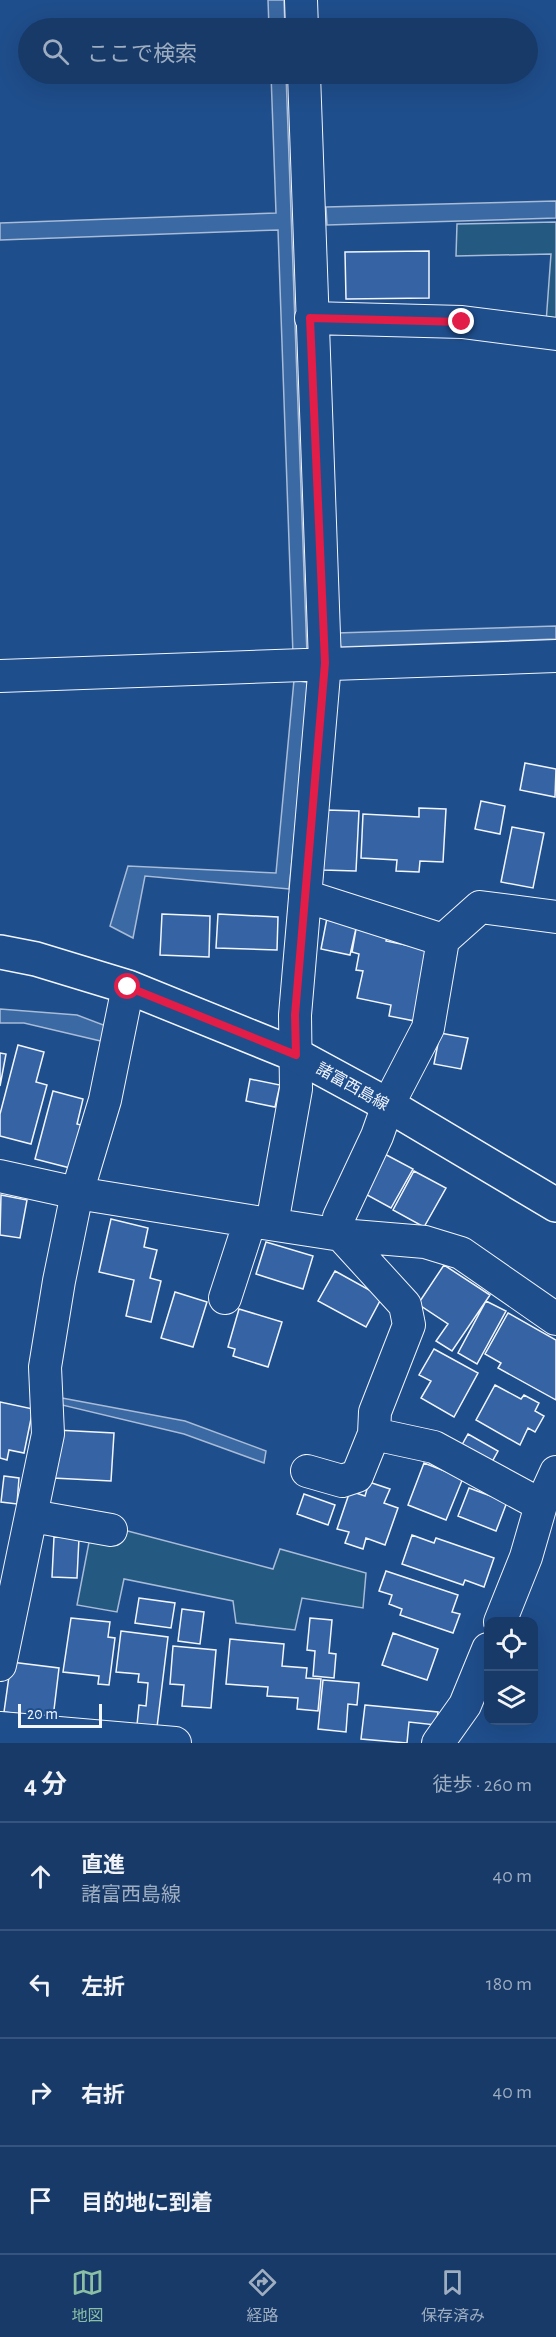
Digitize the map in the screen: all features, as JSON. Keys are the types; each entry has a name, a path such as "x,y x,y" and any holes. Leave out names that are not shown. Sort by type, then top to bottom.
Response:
{"main road":[{"name":"諸富西島線","path":"0,952 36,959 128,987 296,1055 388,1105 556,1205"}],"street":[{"path":"302,0 302,18"},
{"path":"225,1298 261,1223 297,1089 295,1015 325,663 310,318 304,84"},
{"path":"310,318 462,322 556,334"},
{"path":"0,676 556,656"},
{"path":"305,896 443,940"},
{"path":"307,1472 342,1481 357,1476 374,1434 375,1412 410,1325 405,1305 341,1235 339,1217 377,1136 388,1105 428,1028 443,940 480,907 556,916"},
{"path":"0,1665 48,1434 45,1367 77,1193 105,1100 128,987"},
{"path":"0,1176 77,1193 261,1223 341,1235 425,1242 461,1253 556,1319"},
{"path":"374,1434 435,1447 541,1505"},
{"path":"502,1617 526,1557 541,1505 556,1472"},
{"path":"32,1516 111,1530"},
{"path":"438,1743 465,1706 484,1661"},
{"path":"0,1728 175,1743"}],"shaded area":[{"path":"268,0 284,0 285,18 269,18"},
{"path":"271,84 286,84 307,655 293,655 278,230 0,240 0,223 276,213"},
{"path":"556,201 556,218 327,225 326,207"},
{"path":"556,222 556,324 546,323 551,254 456,256 457,224"},
{"path":"556,626 556,639 341,647 337,633"},
{"path":"294,680 310,683 289,889 145,876 133,938 110,926 128,866 276,873"},
{"path":"0,1009 77,1015 106,1026 105,1042 24,1023 0,1023"},
{"path":"62,1398 185,1421 266,1451 264,1463 184,1434 62,1405"},
{"path":"120,1529 273,1569 280,1549 366,1573 363,1608 302,1598 295,1630 236,1623 233,1601 124,1579 117,1612 77,1605 90,1537"}],"building":[{"path":"429,251 429,298 346,299 345,252"},
{"path":"525,763 556,769 555,797 520,790"},
{"path":"481,801 505,806 500,834 475,829"},
{"path":"419,808 446,809 443,862 420,861 419,872 396,871 397,860 361,858 363,814 419,817"},
{"path":"326,810 359,811 356,871 323,870"},
{"path":"512,827 544,833 533,888 501,882"},
{"path":"162,914 210,916 209,957 160,955"},
{"path":"218,914 278,917 277,950 216,948"},
{"path":"327,918 357,924 350,955 321,949"},
{"path":"356,929 388,935 386,941 430,950 415,1021 389,1016 391,1005 357,998 363,971 356,970 359,954 352,952"},
{"path":"440,1033 468,1038 461,1069 434,1064"},
{"path":"18,1045 44,1052 36,1082 47,1085 31,1144 0,1136 0,1114"},
{"path":"0,1053 6,1054 0,1086"},
{"path":"250,1079 280,1085 275,1107 246,1101"},
{"path":"53,1091 83,1099 77,1124 85,1126 74,1169 35,1159"},
{"path":"379,1151 413,1169 391,1208 358,1190"},
{"path":"414,1171 446,1188 424,1227 393,1210"},
{"path":"1,1195 27,1200 20,1238 0,1235"},
{"path":"111,1219 148,1228 144,1247 157,1250 150,1278 161,1281 151,1322 126,1316 134,1280 99,1272"},
{"path":"266,1242 313,1256 303,1289 256,1274"},
{"path":"444,1265 490,1295 452,1351 436,1341 448,1324 418,1304"},
{"path":"335,1271 382,1297 366,1327 318,1301"},
{"path":"175,1292 207,1302 193,1347 161,1338"},
{"path":"486,1301 506,1311 477,1364 458,1353"},
{"path":"239,1309 282,1322 268,1367 233,1356 235,1349 228,1347"},
{"path":"508,1313 556,1340 556,1400 498,1368 501,1363 485,1354"},
{"path":"434,1349 478,1373 454,1417 421,1398 431,1381 419,1375"},
{"path":"495,1385 521,1399 524,1395 539,1403 535,1411 544,1416 535,1432 528,1428 520,1445 476,1420"},
{"path":"0,1402 33,1409 24,1453 9,1450 7,1460 0,1458"},
{"path":"56,1430 114,1433 111,1481 53,1478"},
{"path":"468,1434 498,1451 488,1469 458,1452"},
{"path":"424,1463 463,1478 446,1520 408,1505"},
{"path":"4,1476 19,1478 17,1504 1,1502"},
{"path":"369,1482 390,1489 384,1503 398,1508 385,1545 366,1538 363,1549 345,1543 349,1532 337,1529 350,1491 365,1496"},
{"path":"469,1488 507,1502 496,1531 458,1516"},
{"path":"304,1494 335,1505 328,1525 297,1514"},
{"path":"412,1535 434,1543 436,1538 494,1558 484,1587 465,1580 463,1585 402,1564"},
{"path":"54,1537 79,1538 77,1578 52,1577"},
{"path":"386,1571 458,1595 452,1612 460,1614 453,1633 400,1615 402,1609 389,1604 392,1595 379,1591"},
{"path":"139,1598 175,1603 171,1628 135,1623"},
{"path":"182,1609 204,1612 200,1644 178,1641"},
{"path":"71,1618 110,1622 108,1637 115,1638 109,1685 98,1684 99,1676 63,1672"},
{"path":"310,1618 332,1620 329,1653 336,1654 334,1678 313,1676 315,1651 307,1650"},
{"path":"121,1631 168,1637 157,1727 137,1725 139,1705 146,1706 148,1683 138,1682 139,1674 116,1672"},
{"path":"393,1633 438,1649 427,1680 382,1665"},
{"path":"230,1639 284,1644 282,1666 307,1668 306,1678 321,1679 318,1711 297,1709 298,1698 267,1696 268,1687 226,1684"},
{"path":"173,1646 216,1650 211,1708 182,1706 184,1685 170,1684"},
{"path":"11,1662 59,1668 53,1718 4,1712"},
{"path":"323,1680 359,1683 357,1705 348,1704 346,1732 318,1729"},
{"path":"365,1705 438,1712 436,1725 409,1722 407,1743 361,1739"}],"route":[{"path":"128,987 296,1055 295,1015 325,663 310,318 462,322"}]}
